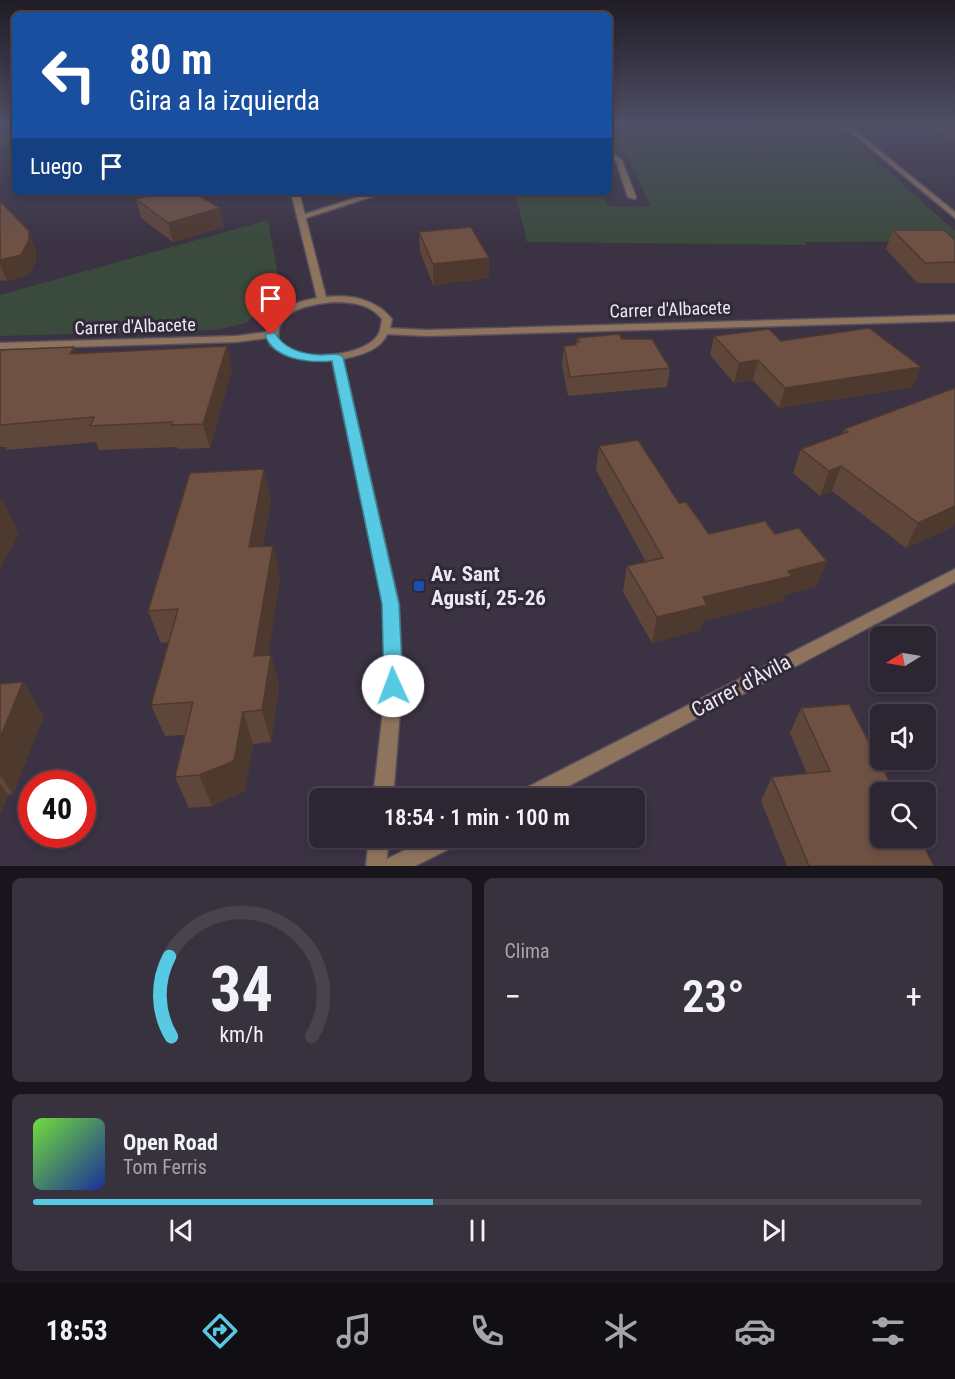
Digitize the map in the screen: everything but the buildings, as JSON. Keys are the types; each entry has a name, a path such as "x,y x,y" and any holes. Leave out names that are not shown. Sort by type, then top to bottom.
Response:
{"street":[{"path":"621,164 632,197"},
{"path":"893,164 955,216"},
{"path":"296,195 322,300"},
{"path":"300,217 372,195"},
{"path":"322,300 354,300 372,306 387,319 386,331 370,347 337,357 321,358 292,354 274,342 271,335 273,324 284,313 301,305 322,300"},
{"name":"Carrer d'Albacete","path":"386,331 427,333 955,318"},
{"name":"Carrer d'Albacete","path":"0,346 236,339 271,335"},
{"path":"337,357 391,604 393,686 384,788"},
{"name":"Carrer d'Àvila","path":"546,788 955,574"},
{"path":"376,866 378,848"},
{"path":"394,866 430,848"}],"green space":[{"path":"632,164 880,164 955,231 955,241 805,242 806,245 527,242 516,195 604,195 608,206 650,206"},
{"path":"268,220 282,297 261,309 246,323 216,330 0,336 0,295"}],"place":[{"name":"Av. Sant Agustí, 25-26","path":"419,586"}],"route":[{"path":"271,335 281,349 292,354 321,358 337,357 391,604 393,686"}]}
